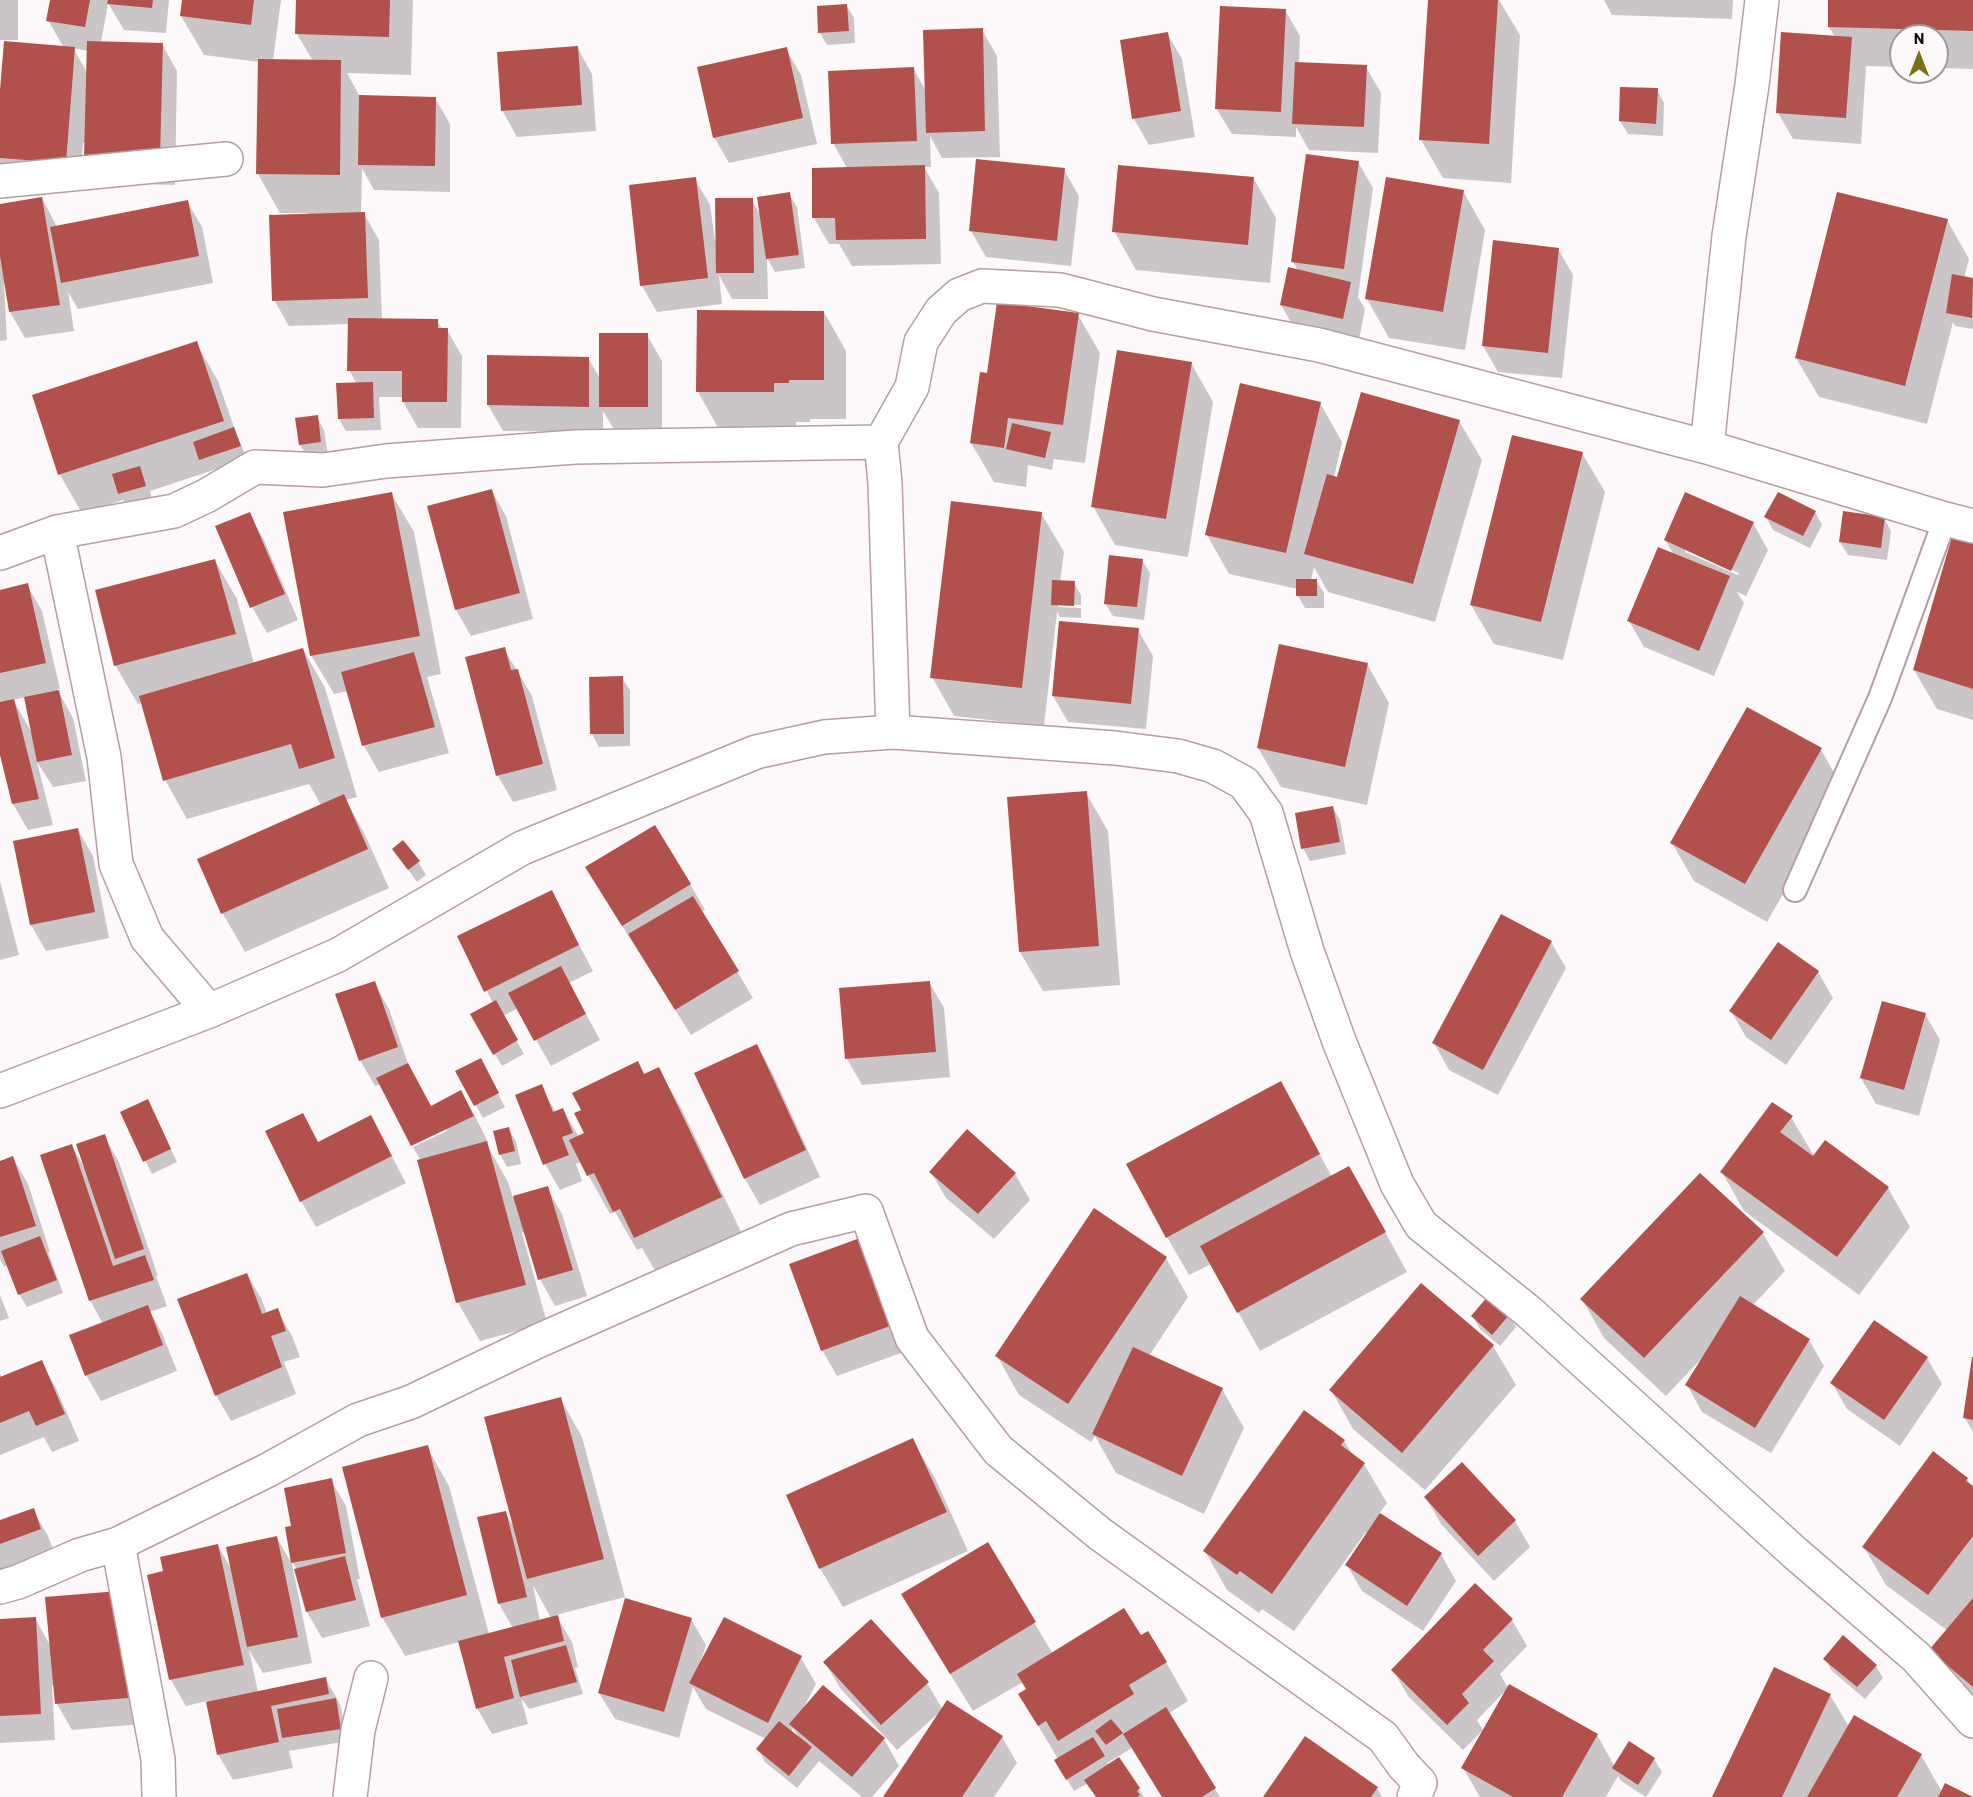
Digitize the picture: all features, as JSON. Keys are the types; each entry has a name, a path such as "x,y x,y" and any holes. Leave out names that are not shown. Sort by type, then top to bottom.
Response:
{"street":[{"path":"1707,447 1729,236 1752,86 1762,0"},
{"path":"0,181 226,159"},
{"path":"893,732 885,483 881,442 912,387 921,342 926,334 941,311 958,295 982,286 1060,290 1153,314 1318,345 1707,447 1959,523"},
{"path":"0,553 57,532 174,511 206,496 255,467 323,470 386,461 575,447 881,442"},
{"path":"57,532 104,757 116,864 147,938 209,1011"},
{"path":"0,1091 209,1011 338,955 522,848 756,752 824,736 893,732 1115,748 1178,756 1214,766 1244,783 1266,813 1307,951 1339,1041 1397,1184 1421,1225 1529,1312 1795,1553 1916,1657 1973,1721"},
{"path":"0,1587 18,1582 80,1555 118,1544 268,1470 358,1420 411,1402 538,1341 791,1228 866,1211 912,1338 998,1450 1100,1534 1383,1737 1404,1766 1420,1783 1414,1797"},
{"path":"118,1544 158,1759 159,1797"},
{"path":"350,1797 358,1730 371,1678"}],"lane":[{"path":"1795,890 1959,523"}],"building":[{"path":"50,0 90,0 85,27 46,21"},
{"path":"108,0 153,0 152,8 107,4"},
{"path":"182,0 254,0 251,25 180,16"},
{"path":"296,0 390,0 389,37 295,34"},
{"path":"1428,0 1498,0 1489,144 1419,140"},
{"path":"1828,0 1973,0 1973,31 1949,30 1949,24 1889,24 1889,29 1828,27"},
{"path":"847,4 849,31 818,33 817,6"},
{"path":"1220,6 1286,9 1281,112 1215,109"},
{"path":"983,28 985,131 926,133 923,30"},
{"path":"1168,32 1181,111 1132,119 1120,40"},
{"path":"1781,32 1852,37 1846,118 1776,113"},
{"path":"4,41 75,47 66,163 0,158 0,90"},
{"path":"87,41 163,43 160,159 84,157"},
{"path":"578,46 582,105 501,111 497,52"},
{"path":"787,47 803,118 713,138 697,67"},
{"path":"258,59 341,60 340,175 256,174"},
{"path":"1295,62 1367,65 1364,127 1292,124"},
{"path":"914,67 917,141 831,144 828,71"},
{"path":"1620,87 1658,88 1656,124 1619,121"},
{"path":"359,95 436,97 435,166 358,165"},
{"path":"1306,154 1359,161 1344,269 1291,262"},
{"path":"976,159 1065,168 1057,241 969,231"},
{"path":"925,165 926,239 836,240 835,218 812,218 812,168"},
{"path":"1118,165 1254,177 1248,245 1112,232"},
{"path":"696,177 708,278 640,286 629,185"},
{"path":"1386,177 1464,190 1443,312 1365,299"},
{"path":"790,192 799,255 766,259 757,197"},
{"path":"1837,192 1948,219 1905,386 1795,358"},
{"path":"42,197 60,305 9,312 0,256 0,204"},
{"path":"715,198 753,198 754,273 716,273"},
{"path":"188,200 199,256 61,283 50,227"},
{"path":"365,212 368,298 272,301 269,215"},
{"path":"1493,240 1559,248 1548,353 1482,346"},
{"path":"1288,267 1351,282 1343,319 1280,305"},
{"path":"1952,274 1973,278 1972,318 1946,313"},
{"path":"997,302 1079,313 1063,425 1008,418 1004,448 970,443 980,372 987,373"},
{"path":"697,310 824,311 824,380 789,380 789,383 774,383 774,392 696,392"},
{"path":"348,318 438,319 438,328 448,328 447,402 402,402 402,371 347,371"},
{"path":"599,333 648,333 648,407 599,407"},
{"path":"197,341 224,421 58,475 32,395"},
{"path":"1117,350 1192,362 1166,519 1091,507"},
{"path":"487,355 589,357 589,407 487,405"},
{"path":"373,382 374,418 338,419 336,383"},
{"path":"1240,383 1321,402 1286,553 1205,535"},
{"path":"1361,392 1460,420 1413,584 1304,554 1327,474 1337,477"},
{"path":"318,415 321,442 299,445 295,418"},
{"path":"1012,423 1051,432 1045,458 1006,449"},
{"path":"234,427 241,446 199,460 193,442"},
{"path":"1512,435 1583,452 1541,622 1470,605"},
{"path":"140,466 146,486 118,494 112,474"},
{"path":"492,489 520,593 455,610 427,506"},
{"path":"392,492 420,636 310,656 283,512"},
{"path":"1685,492 1754,522 1731,571 1664,540"},
{"path":"1778,492 1816,511 1803,536 1764,517"},
{"path":"951,501 1042,512 1022,688 930,678"},
{"path":"1843,511 1885,517 1881,548 1839,542"},
{"path":"250,512 285,594 250,608 215,526"},
{"path":"1954,530 1973,536 1973,689 1913,670"},
{"path":"1658,547 1730,576 1699,651 1627,621"},
{"path":"1109,555 1143,559 1137,607 1104,604"},
{"path":"215,559 236,634 114,666 95,590"},
{"path":"1296,579 1317,579 1317,596 1296,596"},
{"path":"1052,580 1075,581 1074,606 1051,605"},
{"path":"28,583 46,663 0,673 0,590"},
{"path":"1059,621 1139,628 1131,704 1052,696"},
{"path":"1279,644 1368,663 1345,767 1257,748"},
{"path":"505,647 511,670 518,669 543,764 496,776 465,657"},
{"path":"303,648 335,758 299,769 291,744 163,781 139,696"},
{"path":"414,652 435,727 362,746 341,672"},
{"path":"623,676 624,734 590,734 589,677"},
{"path":"59,690 72,755 37,762 24,697"},
{"path":"14,699 39,799 12,804 0,755 0,702"},
{"path":"1747,707 1822,748 1745,884 1670,843"},
{"path":"1087,791 1099,946 1019,952 1007,797"},
{"path":"344,794 368,849 221,914 197,859"},
{"path":"1333,806 1340,842 1301,849 1295,813"},
{"path":"655,825 691,884 622,926 585,867"},
{"path":"78,828 95,912 30,925 13,841"},
{"path":"403,840 420,861 408,870 392,849"},
{"path":"552,890 579,945 484,992 457,936"},
{"path":"693,896 739,971 675,1010 628,934"},
{"path":"1501,914 1552,941 1483,1070 1432,1043"},
{"path":"1778,942 1819,971 1771,1040 1729,1011"},
{"path":"561,966 586,1014 534,1041 508,993"},
{"path":"375,981 398,1047 359,1061 335,994"},
{"path":"930,981 936,1052 845,1059 839,988"},
{"path":"496,1000 518,1040 493,1055 470,1014"},
{"path":"1882,1001 1926,1013 1904,1090 1860,1078"},
{"path":"757,1044 806,1150 744,1179 694,1073"},
{"path":"481,1058 499,1093 474,1106 455,1071"},
{"path":"638,1061 644,1074 659,1067 722,1197 634,1238 620,1209 613,1212 594,1173 587,1176 569,1140 584,1133 574,1113 581,1110 572,1093"},
{"path":"408,1063 431,1106 461,1090 474,1116 411,1146 376,1078"},
{"path":"1281,1081 1320,1154 1166,1238 1126,1164"},
{"path":"542,1084 553,1112 563,1108 573,1133 562,1137 569,1155 543,1165 515,1095"},
{"path":"148,1099 171,1149 143,1162 120,1112"},
{"path":"1772,1102 1793,1116 1780,1132 1813,1156 1825,1140 1889,1187 1837,1257 1720,1172"},
{"path":"303,1113 318,1142 371,1115 392,1156 300,1202 265,1131"},
{"path":"509,1127 515,1151 499,1155 493,1131"},
{"path":"967,1129 1016,1173 978,1214 929,1172"},
{"path":"105,1134 144,1249 115,1259 76,1144"},
{"path":"487,1141 526,1285 456,1303 417,1160"},
{"path":"72,1144 113,1266 145,1255 154,1280 89,1301 40,1155"},
{"path":"13,1156 36,1226 0,1237 0,1161"},
{"path":"1349,1166 1386,1232 1237,1313 1200,1246"},
{"path":"1700,1173 1764,1232 1644,1358 1580,1299"},
{"path":"548,1186 573,1270 538,1280 513,1196"},
{"path":"1094,1208 1167,1257 1068,1404 995,1356"},
{"path":"868,1235 901,1322 821,1351 789,1264"},
{"path":"40,1236 57,1280 18,1295 1,1251"},
{"path":"247,1273 262,1314 278,1308 286,1331 271,1336 282,1367 215,1396 177,1299"},
{"path":"1421,1283 1494,1345 1402,1453 1329,1390"},
{"path":"1489,1295 1510,1314 1492,1335 1471,1316"},
{"path":"1740,1296 1810,1339 1755,1428 1685,1385"},
{"path":"148,1305 163,1345 85,1376 69,1335"},
{"path":"1874,1320 1928,1357 1884,1420 1830,1383"},
{"path":"1133,1347 1223,1388 1182,1476 1092,1434"},
{"path":"1973,1357 1973,1420 1963,1418"},
{"path":"42,1360 65,1414 36,1426 29,1411 0,1423 0,1377"},
{"path":"561,1397 604,1559 527,1579 484,1417"},
{"path":"1304,1410 1345,1440 1341,1445 1365,1463 1272,1594 1240,1571 1237,1575 1203,1551"},
{"path":"913,1438 947,1512 819,1569 786,1495"},
{"path":"428,1445 467,1595 381,1618 342,1467"},
{"path":"1933,1451 1968,1478 1966,1481 1973,1486 1973,1536 1928,1595 1862,1547"},
{"path":"1462,1462 1516,1520 1478,1556 1424,1497"},
{"path":"332,1478 346,1553 291,1563 285,1527 291,1526 284,1488"},
{"path":"34,1508 41,1529 0,1544 0,1520"},
{"path":"506,1511 527,1597 498,1604 477,1517"},
{"path":"1380,1513 1442,1553 1407,1606 1345,1565"},
{"path":"277,1536 298,1637 247,1647 226,1547"},
{"path":"988,1542 1036,1622 950,1674 901,1594"},
{"path":"218,1544 244,1665 169,1680 147,1575 163,1571 160,1557"},
{"path":"345,1556 356,1600 306,1612 294,1569"},
{"path":"1475,1583 1513,1619 1483,1650 1494,1661 1462,1694 1469,1703 1447,1725 1391,1670"},
{"path":"119,1591 128,1698 55,1704 45,1597"},
{"path":"625,1598 692,1618 664,1712 598,1693"},
{"path":"1973,1598 1973,1687 1929,1650"},
{"path":"1124,1608 1141,1635 1148,1631 1167,1662 1129,1685 1134,1694 1058,1741 1046,1721 1038,1726 1018,1694 1026,1689 1017,1674"},
{"path":"558,1615 564,1641 504,1657 514,1698 476,1709 458,1641"},
{"path":"36,1617 41,1714 0,1716 0,1619"},
{"path":"724,1617 802,1656 768,1723 689,1683"},
{"path":"871,1619 929,1682 881,1725 823,1662"},
{"path":"1843,1635 1877,1665 1857,1687 1823,1659"},
{"path":"566,1645 577,1682 520,1697 511,1660"},
{"path":"1774,1667 1831,1694 1782,1797 1712,1797"},
{"path":"326,1677 329,1694 271,1706 279,1742 217,1755 206,1702"},
{"path":"1509,1684 1598,1734 1562,1797 1513,1797 1461,1768"},
{"path":"823,1685 885,1738 852,1777 789,1724"},
{"path":"336,1698 341,1729 282,1738 277,1709"},
{"path":"947,1700 1003,1736 962,1797 883,1797"},
{"path":"1166,1707 1216,1788 1202,1797 1162,1797 1123,1734"},
{"path":"1854,1715 1922,1754 1897,1797 1807,1797"},
{"path":"1111,1719 1123,1733 1106,1745 1095,1731"},
{"path":"779,1721 812,1747 789,1776 756,1749"},
{"path":"1305,1736 1378,1787 1371,1797 1263,1797"},
{"path":"1093,1737 1105,1756 1066,1780 1054,1760"},
{"path":"1629,1741 1655,1758 1638,1785 1612,1768"},
{"path":"1119,1757 1140,1788 1137,1791 1140,1795 1137,1797 1096,1797 1084,1780"},
{"path":"1945,1783 1973,1797 1938,1797"}]}
